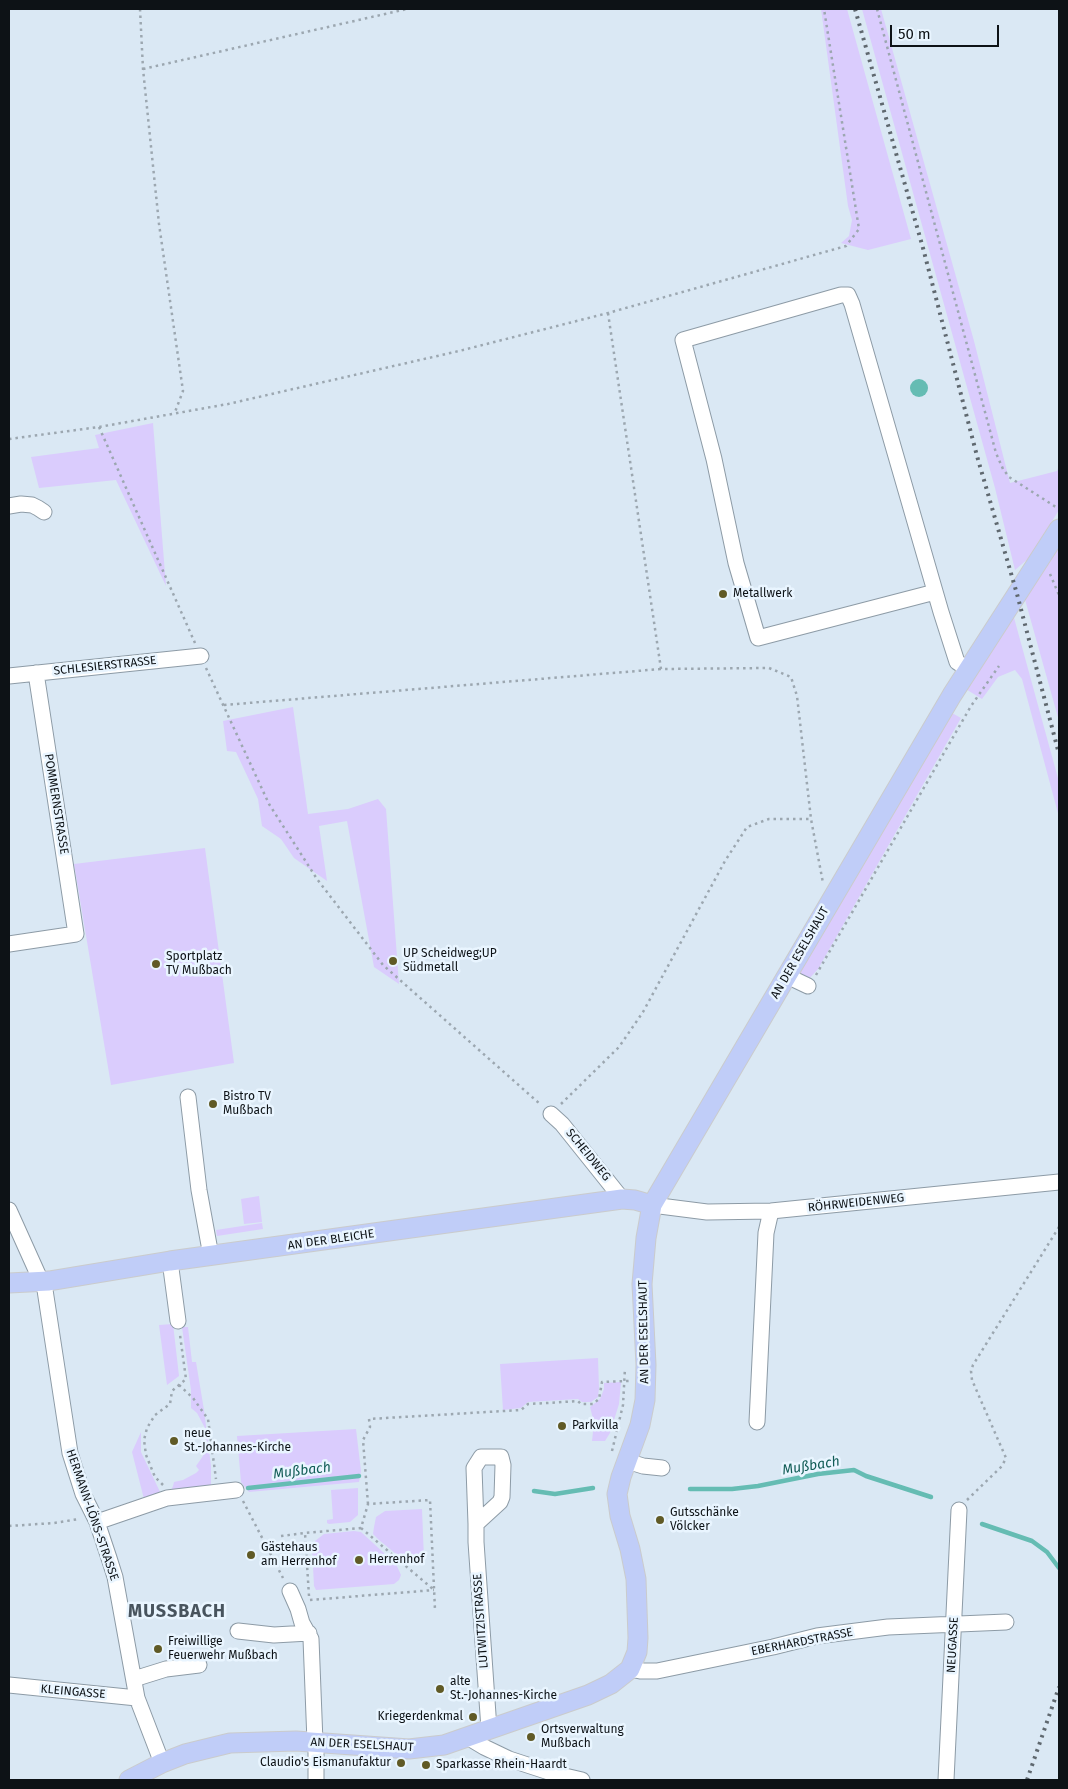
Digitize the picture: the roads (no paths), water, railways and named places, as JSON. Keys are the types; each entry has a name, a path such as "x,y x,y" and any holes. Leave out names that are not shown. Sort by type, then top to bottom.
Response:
{"main road":[{"name":"AN DER ESELSHAUT","path":"129,1780 162,1763 185,1754 230,1743 248,1741 315,1742 409,1749 444,1745 469,1738 489,1729 588,1695 612,1684 630,1669 637,1652 638,1638 636,1579 630,1549 620,1516 617,1494 621,1476 619,1456 640,1425 645,1400 642,1284 646,1238 652,1205 968,669 1059,529"},
{"name":"AN DER BLEICHE","path":"9,1283 42,1282 170,1261 622,1199 652,1205"}],"street":[{"path":"935,592 758,638 736,563 714,459 683,340 841,295 848,295 957,662 968,669"},
{"path":"9,506 32,505 44,512"},
{"name":"SCHLESIERSTRASSE","path":"9,676 201,656"},
{"name":"POMMERNSTRASSE","path":"9,944 76,934 36,673"},
{"path":"787,976 808,986"},
{"path":"188,1096 199,1190 211,1256"},
{"name":"SCHEIDWEG","path":"551,1114 562,1124 622,1199"},
{"name":"RÖHRWEIDENWEG","path":"652,1205 707,1212 770,1211 1059,1182"},
{"name":"HERMANN-LÖNS-STRASSE","path":"9,1210 42,1282 70,1453 83,1494 95,1520 115,1578 137,1698 162,1763"},
{"path":"757,1422 766,1233 770,1211"},
{"path":"170,1261 178,1321"},
{"path":"619,1456 643,1466 662,1468"},
{"path":"95,1520 167,1498 236,1490"},
{"name":"NEUGASSE","path":"946,1780 959,1510"},
{"name":"LUTWITZISTRASSE","path":"476,1524 489,1729"},
{"path":"290,1591 302,1623 312,1639 316,1780"},
{"name":"EBERHARDSTRASSE","path":"630,1669 657,1671 817,1636 888,1626 1006,1622"},
{"path":"238,1631 274,1635 309,1633"},
{"path":"134,1680 166,1669 199,1665"},
{"name":"KLEINGASSE","path":"9,1685 137,1698"},
{"path":"469,1738 495,1753 551,1776 582,1780"}],"waterway":[{"name":"Mußbach","path":"690,1489 732,1489 758,1486 818,1474 854,1470 866,1476 931,1497"},
{"name":"Mußbach","path":"248,1488 359,1476"},
{"name":"Mußbach","path":"534,1491 555,1494 593,1488"},
{"name":"Mußbach","path":"982,1524 1032,1541 1047,1552 1059,1568"}],"railway":[{"path":"855,9 923,248 977,456 1017,594 1059,754"},
{"path":"1027,1780 1059,1687"}],"place":[{"name":"Metallwerk","path":"723,594"},
{"name":"UP Scheidweg;UP Südmetall","path":"393,961"},
{"name":"Sportplatz TV Mußbach","path":"156,964"},
{"name":"Bistro TV Mußbach","path":"213,1104"},
{"name":"Parkvilla","path":"562,1426"},
{"name":"neue St.-Johannes-Kirche","path":"174,1441"},
{"name":"Gutsschänke Völcker","path":"660,1520"},
{"name":"Gästehaus am Herrenhof","path":"251,1555"},
{"name":"Herrenhof","path":"359,1560"},
{"name":"Freiwillige Feuerwehr Mußbach","path":"158,1649"},
{"name":"alte St.-Johannes-Kirche","path":"440,1689"},
{"name":"Kriegerdenkmal","path":"473,1717"},
{"name":"Ortsverwaltung Mußbach","path":"531,1737"},
{"name":"Claudio's Eismanufaktur","path":"401,1763"},
{"name":"Sparkasse Rhein-Haardt","path":"426,1765"}],"district":[{"name":"MUSSBACH","path":"177,1612"}]}
